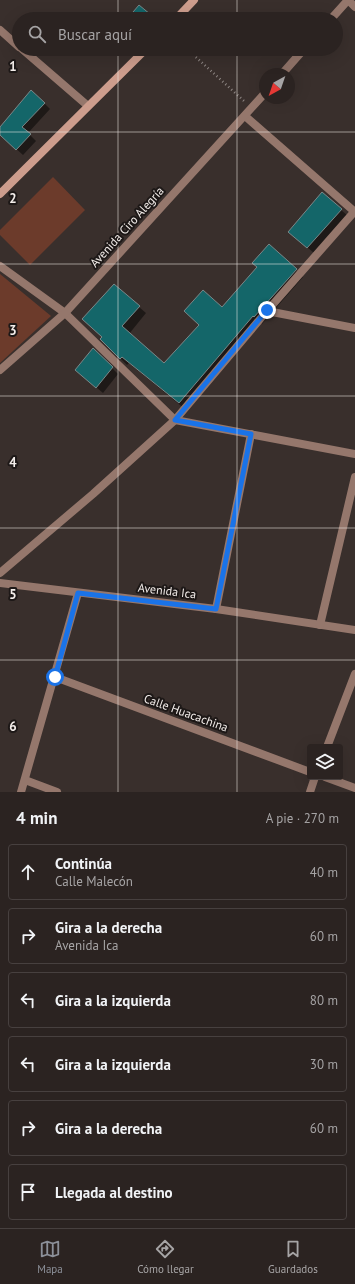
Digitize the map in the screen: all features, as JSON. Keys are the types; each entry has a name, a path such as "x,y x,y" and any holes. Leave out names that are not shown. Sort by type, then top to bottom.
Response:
{"street":[{"path":"183,12 194,0"},
{"path":"337,12 348,0 355,7"},
{"path":"0,30 12,41"},
{"path":"30,56 88,106"},
{"path":"0,194 139,56"},
{"path":"287,68 298,56"},
{"name":"Avenida Ciro Alegría","path":"0,370 65,313 259,100"},
{"path":"0,573 93,494 175,420 267,310 355,212 245,116"},
{"path":"0,266 65,313 175,420 355,454"},
{"path":"267,310 355,328"},
{"path":"216,609 251,434"},
{"path":"320,625 355,477"},
{"name":"Avenida Ica","path":"0,583 216,609 355,630"},
{"path":"21,792 78,593"},
{"path":"328,744 355,674"},
{"name":"Calle Huacachina","path":"55,677 307,771"},
{"path":"25,780 57,792"},
{"path":"310,792 315,780"},
{"path":"332,780 355,788"}],"path":[{"path":"195,56 244,101 246,106 245,116"}],"shaded area":[{"path":"53,177 85,210 30,265 0,235 0,230"},
{"path":"0,274 51,316 0,363"}],"building":[{"path":"139,5 148,12 133,12"},
{"path":"31,90 45,103 22,127 31,134 16,150 0,135 0,127"},
{"path":"322,192 342,209 307,248 288,232"},
{"path":"269,244 297,269 254,317 253,316 179,403 122,357 120,359 100,339 102,337 82,319 114,284 140,306 122,326 164,363 199,325 184,311 203,290 222,307 257,267 252,263"},
{"path":"93,348 113,367 96,388 75,370"}],"route":[{"path":"55,677 78,593 216,609 251,434 175,420 267,310"}]}
